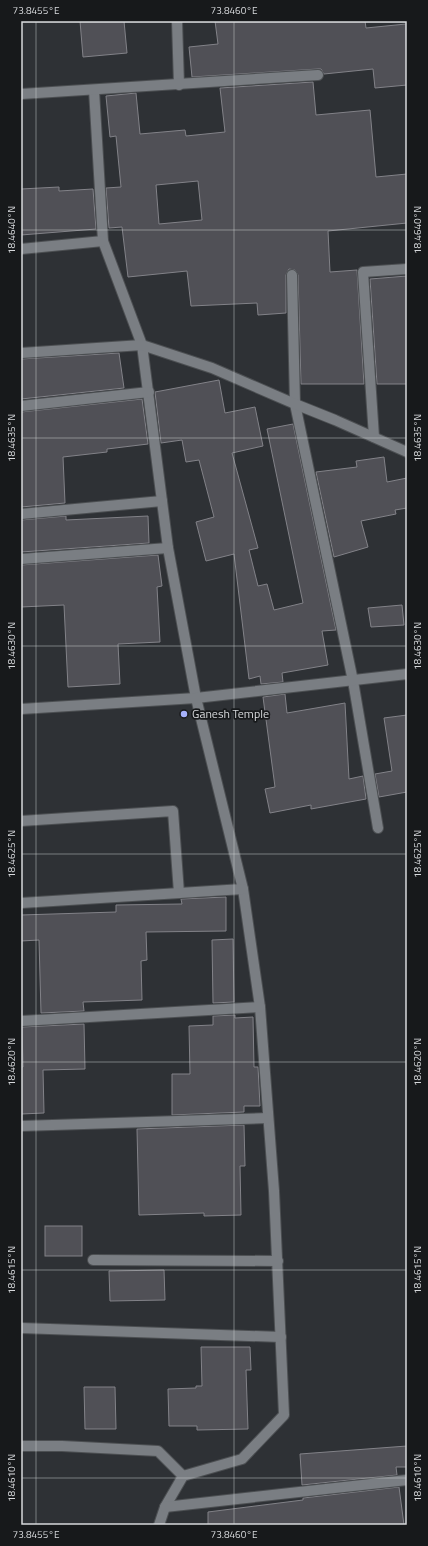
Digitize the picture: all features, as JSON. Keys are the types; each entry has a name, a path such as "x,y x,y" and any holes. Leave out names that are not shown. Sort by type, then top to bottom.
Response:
{"street":[{"path":"178,21 180,85"},
{"path":"21,94 318,75"},
{"path":"94,90 103,241 142,345 168,548 196,698 243,889 260,1007 278,1261 284,1415 242,1458 183,1476 165,1507 159,1525"},
{"path":"21,248 103,241"},
{"path":"374,438 362,272 407,269"},
{"path":"292,275 295,404 353,681 378,828"},
{"path":"21,353 142,345 212,368 407,452"},
{"path":"21,406 149,392"},
{"path":"21,514 162,501"},
{"path":"21,559 168,548"},
{"path":"21,709 196,698 407,674"},
{"path":"21,821 173,811 179,894"},
{"path":"21,903 243,889"},
{"path":"21,1021 260,1007"},
{"path":"21,1126 268,1118"},
{"path":"93,1260 278,1261"},
{"path":"21,1328 281,1337"},
{"path":"21,1446 62,1446 158,1451 183,1476"},
{"path":"165,1507 407,1480"}],"building":[{"path":"80,21 124,21 127,53 83,57"},
{"path":"215,21 365,21 366,28 406,24 407,85 375,88 373,69 324,74 321,69 318,69 192,77 189,47 218,44"},
{"path":"313,82 316,115 370,110 376,177 407,174 407,223 328,231 330,272 357,270 364,384 301,384 298,275 295,270 289,269 286,275 286,313 258,315 257,303 191,306 187,271 128,277 122,227 109,228 106,188 121,187 116,136 110,137 106,96 136,93 140,134 185,130 186,136 225,132 220,88","holes":["198,181 202,220 159,224 156,185"]},
{"path":"59,187 59,191 93,189 96,229 21,235 21,189"},
{"path":"407,276 407,384 377,384 370,279"},
{"path":"119,353 124,388 21,399 21,359"},
{"path":"219,380 225,413 255,407 263,446 232,453 258,548 249,550 258,586 267,584 274,610 303,603 267,429 293,424 336,630 322,631 328,665 282,673 283,682 261,684 260,676 249,679 234,554 206,561 196,522 214,517 199,460 186,462 182,440 161,443 155,392"},
{"path":"142,399 148,444 107,449 107,452 63,457 65,503 21,507 21,412"},
{"path":"384,457 387,482 407,478 407,508 395,510 396,514 361,521 368,547 334,557 316,472 357,467 356,461"},
{"path":"66,516 66,520 148,516 149,543 21,552 21,520"},
{"path":"158,555 162,586 157,587 160,642 118,644 120,684 68,687 64,605 21,607 21,565"},
{"path":"402,605 404,625 371,627 368,608"},
{"path":"285,694 287,713 345,703 349,779 363,776 366,799 311,809 311,805 270,813 265,789 275,787 263,697"},
{"path":"407,715 407,792 379,797 375,774 392,771 384,718"},
{"path":"226,897 226,931 146,932 147,960 141,961 142,1000 83,1002 84,1011 41,1013 39,940 21,941 21,915 116,912 116,905 182,904 181,899"},
{"path":"233,939 234,1002 213,1003 212,940"},
{"path":"235,1015 235,1018 253,1017 254,1067 258,1067 260,1106 244,1106 244,1112 172,1115 172,1074 190,1074 189,1026 213,1025 213,1016"},
{"path":"84,1024 85,1069 43,1070 44,1113 21,1114 21,1067 23,1067 22,1027"},
{"path":"244,1125 245,1166 240,1166 241,1215 204,1216 204,1213 139,1215 137,1129"},
{"path":"45,1226 82,1226 82,1256 45,1256"},
{"path":"164,1270 165,1300 110,1301 109,1271"},
{"path":"201,1347 250,1347 251,1370 246,1370 248,1429 197,1430 197,1426 169,1426 168,1389 196,1388 196,1386 202,1386"},
{"path":"84,1387 115,1387 116,1429 85,1429"},
{"path":"407,1446 407,1467 396,1467 397,1475 302,1485 300,1454"},
{"path":"399,1487 404,1525 208,1525 208,1512 303,1500 303,1498"}],"place":[{"name":"Ganesh Temple","path":"184,714"}]}
